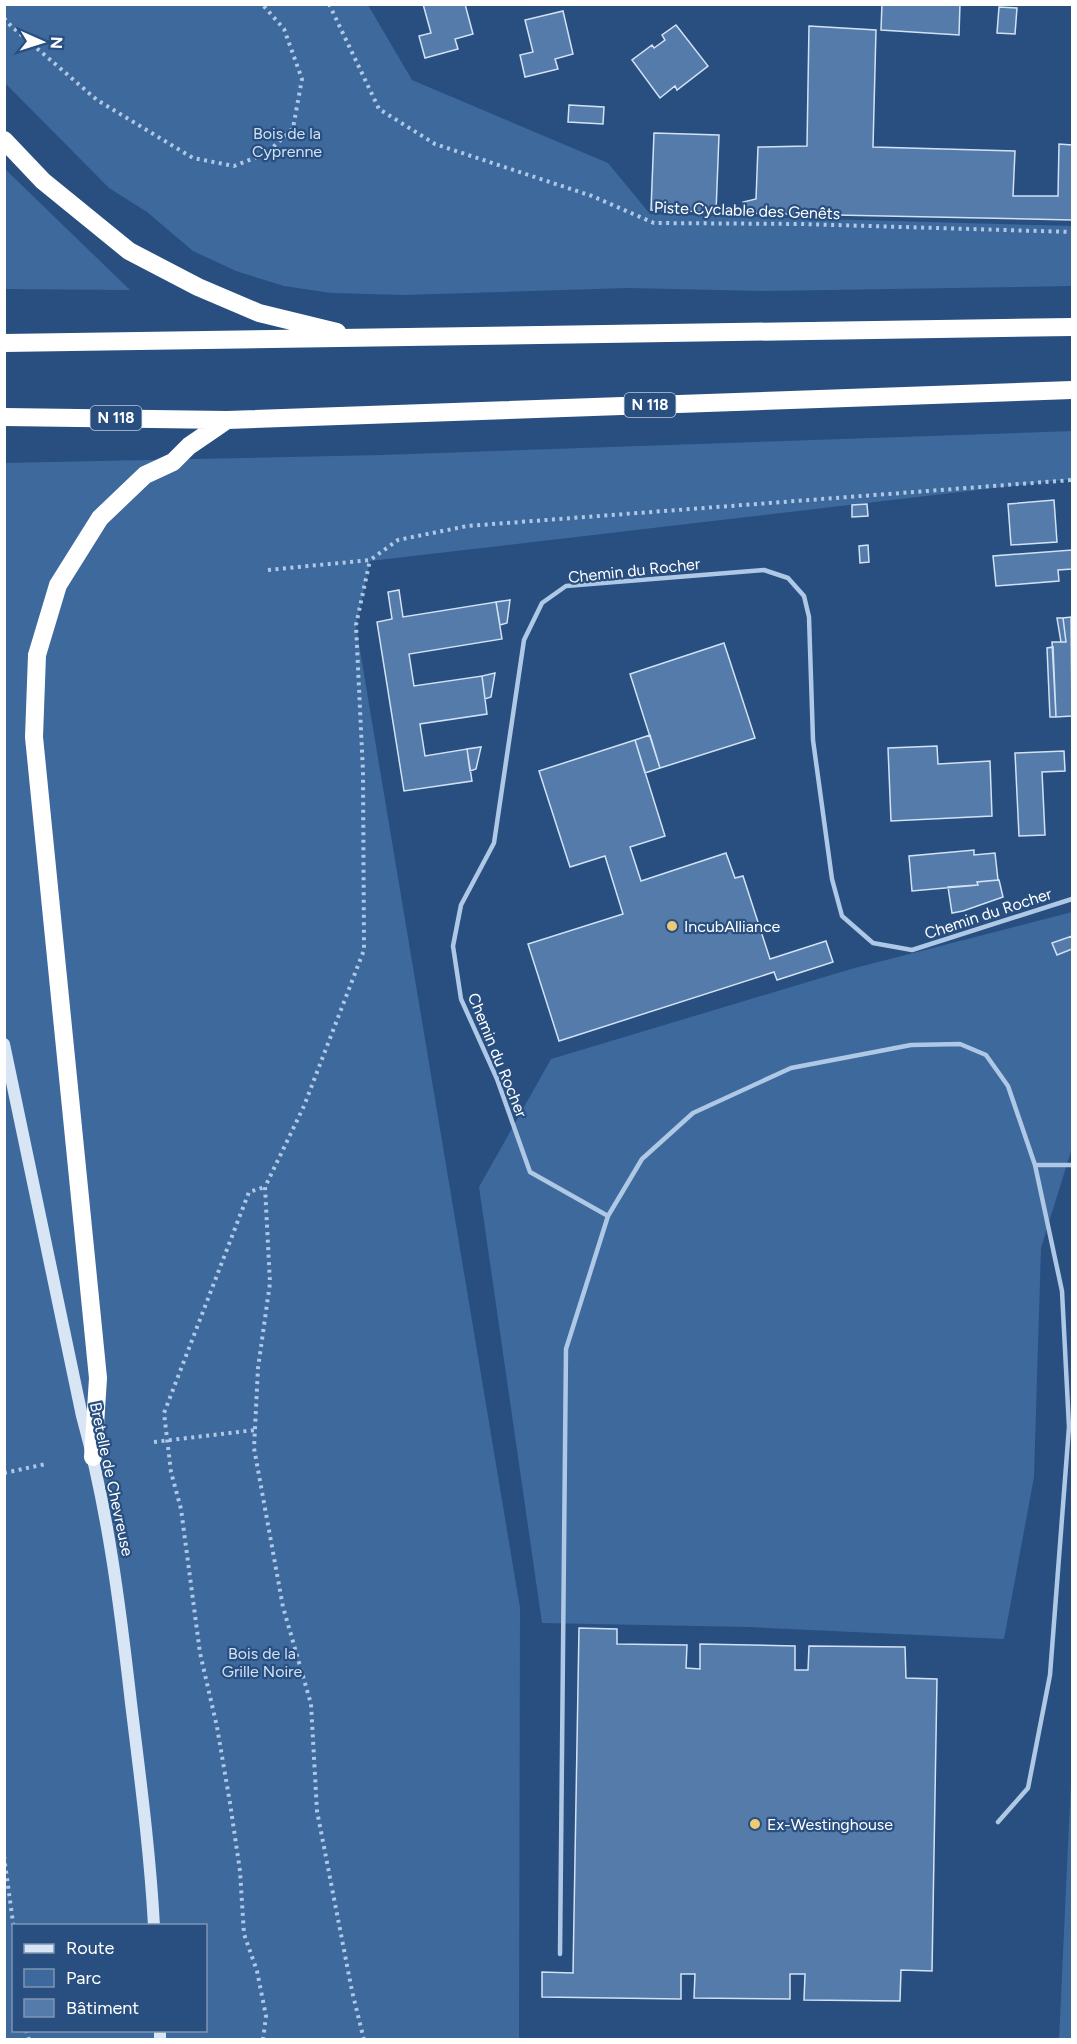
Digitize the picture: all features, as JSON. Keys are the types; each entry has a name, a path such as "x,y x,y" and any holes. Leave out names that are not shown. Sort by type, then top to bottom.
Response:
{"highway":[{"path":"4,140 43,181 129,251 198,287 259,313 365,339"},
{"path":"4,343 1072,327"},
{"name":"N 118","path":"4,417 227,420 1072,390"},
{"path":"93,1457 98,1378 34,737 37,655 58,585 100,518 145,475 173,462 189,446 227,420"}],"main road":[{"name":"Bretelle de Chevreuse","path":"4,1044 81,1416 93,1457 117,1582 151,1863 154,1924"}],"lane":[{"name":"Chemin du Rocher","path":"608,1216 530,1173 497,1079 461,999 453,946 461,905 494,843 524,640 542,603 566,586 764,570 788,578 804,596 809,617 813,740 832,879 843,916 873,943 912,950 1072,899"},
{"path":"560,1954 566,1349 608,1216 642,1159 693,1113 791,1068 911,1045 960,1044 986,1055 1008,1086 1035,1165 1062,1291 1069,1427 1050,1675 1028,1788 998,1822"},
{"path":"1035,1165 1072,1165"}],"path":[{"path":"4,18 97,100 193,158 234,166 267,153 293,128 302,79 284,29 262,4"},
{"name":"Piste Cyclable des Genêts","path":"328,4 379,109 435,144 592,196 654,223 801,224 1072,232"},
{"path":"268,570 370,560 398,540 466,526 1072,480"},
{"path":"364,2040 316,1810 311,1704 283,1607 255,1448 255,1430 258,1368 270,1283 265,1187 304,1106 364,950 363,772 356,626 370,560"},
{"path":"263,2040 266,2016 257,1971 244,1934 240,1871 230,1803 217,1727 200,1653 181,1509 171,1472 164,1413 249,1192 265,1187"},
{"path":"154,1442 255,1430"},
{"path":"4,1473 46,1464"},
{"path":"4,1856 13,1924"}],"green space":[{"name":"Bois de la Cyprenne","path":"4,5 368,5 412,80 608,163 650,214 1072,226 1072,286 764,291 627,288 404,295 331,293 284,286 236,271 193,251 147,212 109,188 5,83"},
{"path":"5,169 130,290 5,289"},
{"name":"Bois de la Grille Noire","path":"1072,431 1072,479 370,561 356,626 520,1608 519,2039 5,2039 4,463 382,455"},
{"path":"1072,912 1072,1148 1041,1248 1034,1477 1004,1639 748,1627 542,1623 479,1187 551,1059 851,969"},
{"path":"1072,1759 1072,2039 1059,2040"}],"building":[{"path":"423,4 465,4 473,34 455,39 458,49 425,58 419,36 431,33"},
{"path":"882,4 960,4 959,35 881,30"},
{"path":"999,7 1017,8 1015,34 997,33"},
{"path":"563,11 573,54 555,59 558,69 525,77 520,55 533,52 525,20"},
{"path":"676,25 708,66 677,90 675,86 660,98 632,60 652,45 654,48 665,40 662,35"},
{"path":"809,26 876,30 873,147 1015,151 1013,196 1058,196 1059,144 1072,145 1072,220 743,213 743,202 756,199 758,147 807,146"},
{"path":"569,105 604,107 603,124 568,122"},
{"path":"654,133 719,135 716,212 651,210"},
{"path":"1054,500 1057,542 1011,545 1008,504"},
{"path":"867,504 868,516 852,517 852,505"},
{"path":"868,545 869,562 860,563 859,546"},
{"path":"1072,550 1072,569 1058,570 1059,581 996,586 993,556"},
{"path":"399,590 403,617 496,602 502,639 409,654 414,686 482,676 487,714 420,724 425,756 467,749 472,781 404,791 377,622 392,619 388,592"},
{"path":"510,600 507,623 500,625 496,602"},
{"path":"1071,617 1072,716 1056,717 1052,642 1066,642 1063,618"},
{"path":"1057,618 1063,618 1066,642 1061,642"},
{"path":"724,643 755,738 660,768 630,674"},
{"path":"1053,647 1056,717 1050,717 1047,648"},
{"path":"495,673 491,697 485,699 482,676"},
{"path":"650,735 660,768 645,773 635,740"},
{"path":"635,740 665,836 630,847 641,881 726,853 735,878 743,876 770,959 826,941 833,962 777,980 774,972 559,1041 528,944 623,914 605,856 570,867 539,771"},
{"path":"937,746 938,764 990,761 992,816 891,821 888,748"},
{"path":"481,747 476,769 470,771 467,749"},
{"path":"1064,751 1065,771 1042,772 1045,835 1019,836 1015,753"},
{"path":"974,850 974,855 995,853 998,880 977,882 978,885 912,891 909,856"},
{"path":"999,880 1003,897 952,913 948,887 978,885 977,882"},
{"path":"1072,936 1072,949 1057,955 1052,943"},
{"name":"Ex-Westinghouse","path":"579,1628 617,1629 617,1644 687,1645 686,1668 700,1669 700,1644 795,1646 795,1670 808,1670 809,1646 905,1647 906,1678 937,1679 932,1971 901,1970 900,2001 804,2000 805,1974 790,1974 790,1999 694,1998 695,1974 681,1974 681,1999 542,1997 542,1972 573,1973"}],"place":[{"name":"IncubAlliance","path":"672,926"},
{"name":"Ex-Westinghouse","path":"755,1824"}]}
